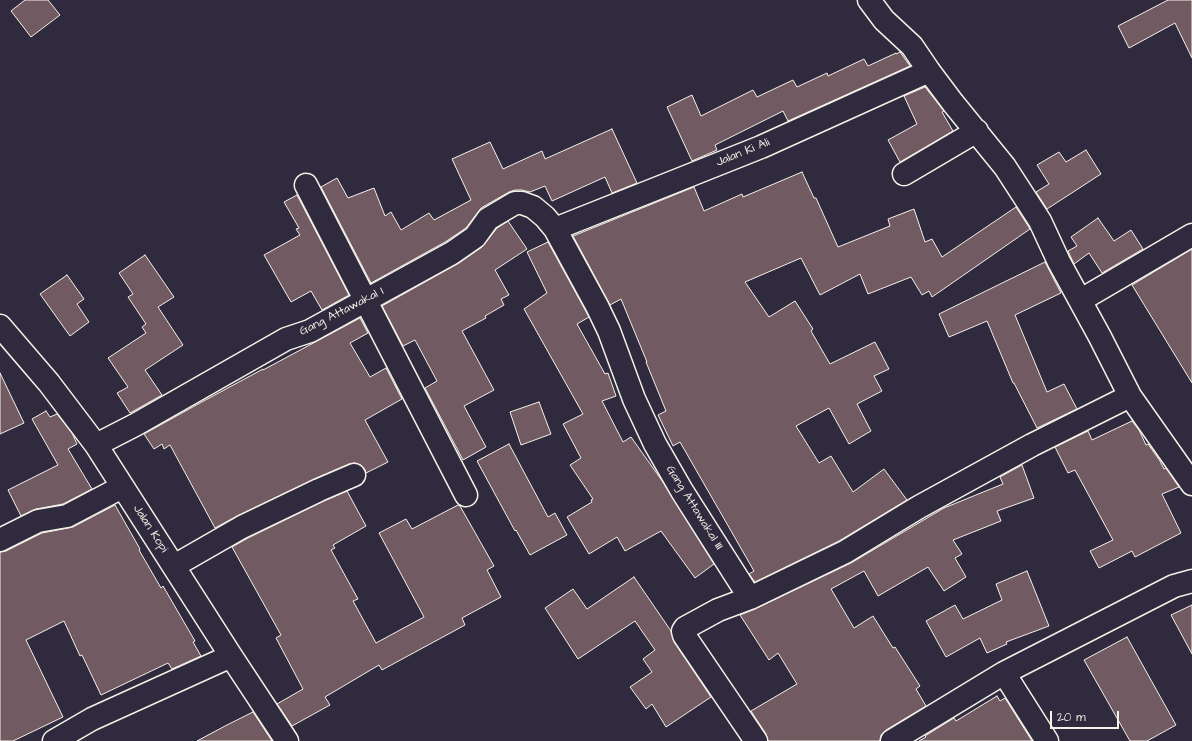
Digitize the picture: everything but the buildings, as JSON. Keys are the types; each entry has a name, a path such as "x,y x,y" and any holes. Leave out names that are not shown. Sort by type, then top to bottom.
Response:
{"street":[{"path":"869,0 884,20 912,46 929,71 1005,167 1040,222 1059,262 1081,300 1130,396 1192,484"},
{"name":"Jalan Ki Ali","path":"555,229 761,147 929,71"},
{"path":"904,174 977,131"},
{"path":"306,185 466,495"},
{"name":"Gang Attawakal I","path":"96,445 136,425 286,338 310,331 452,253 475,236 488,219 515,203 522,203 533,208 545,217 555,229"},
{"name":"Gang Attawakal III","path":"555,229 609,331 634,399 655,444 682,491 750,598"},
{"path":"1081,300 1192,235"},
{"name":"Jalan Kopi","path":"0,326 49,383 96,445 287,741"},
{"path":"756,741 684,635 683,631 685,628 718,610 750,598 845,552 939,496 1032,445 1130,396"},
{"path":"174,566 242,527 354,475"},
{"path":"0,540 38,521 67,516 122,486"},
{"path":"892,741 1004,673 1174,586 1192,581"},
{"path":"54,741 92,719 231,656"},
{"path":"1004,673 1047,741"}]}
